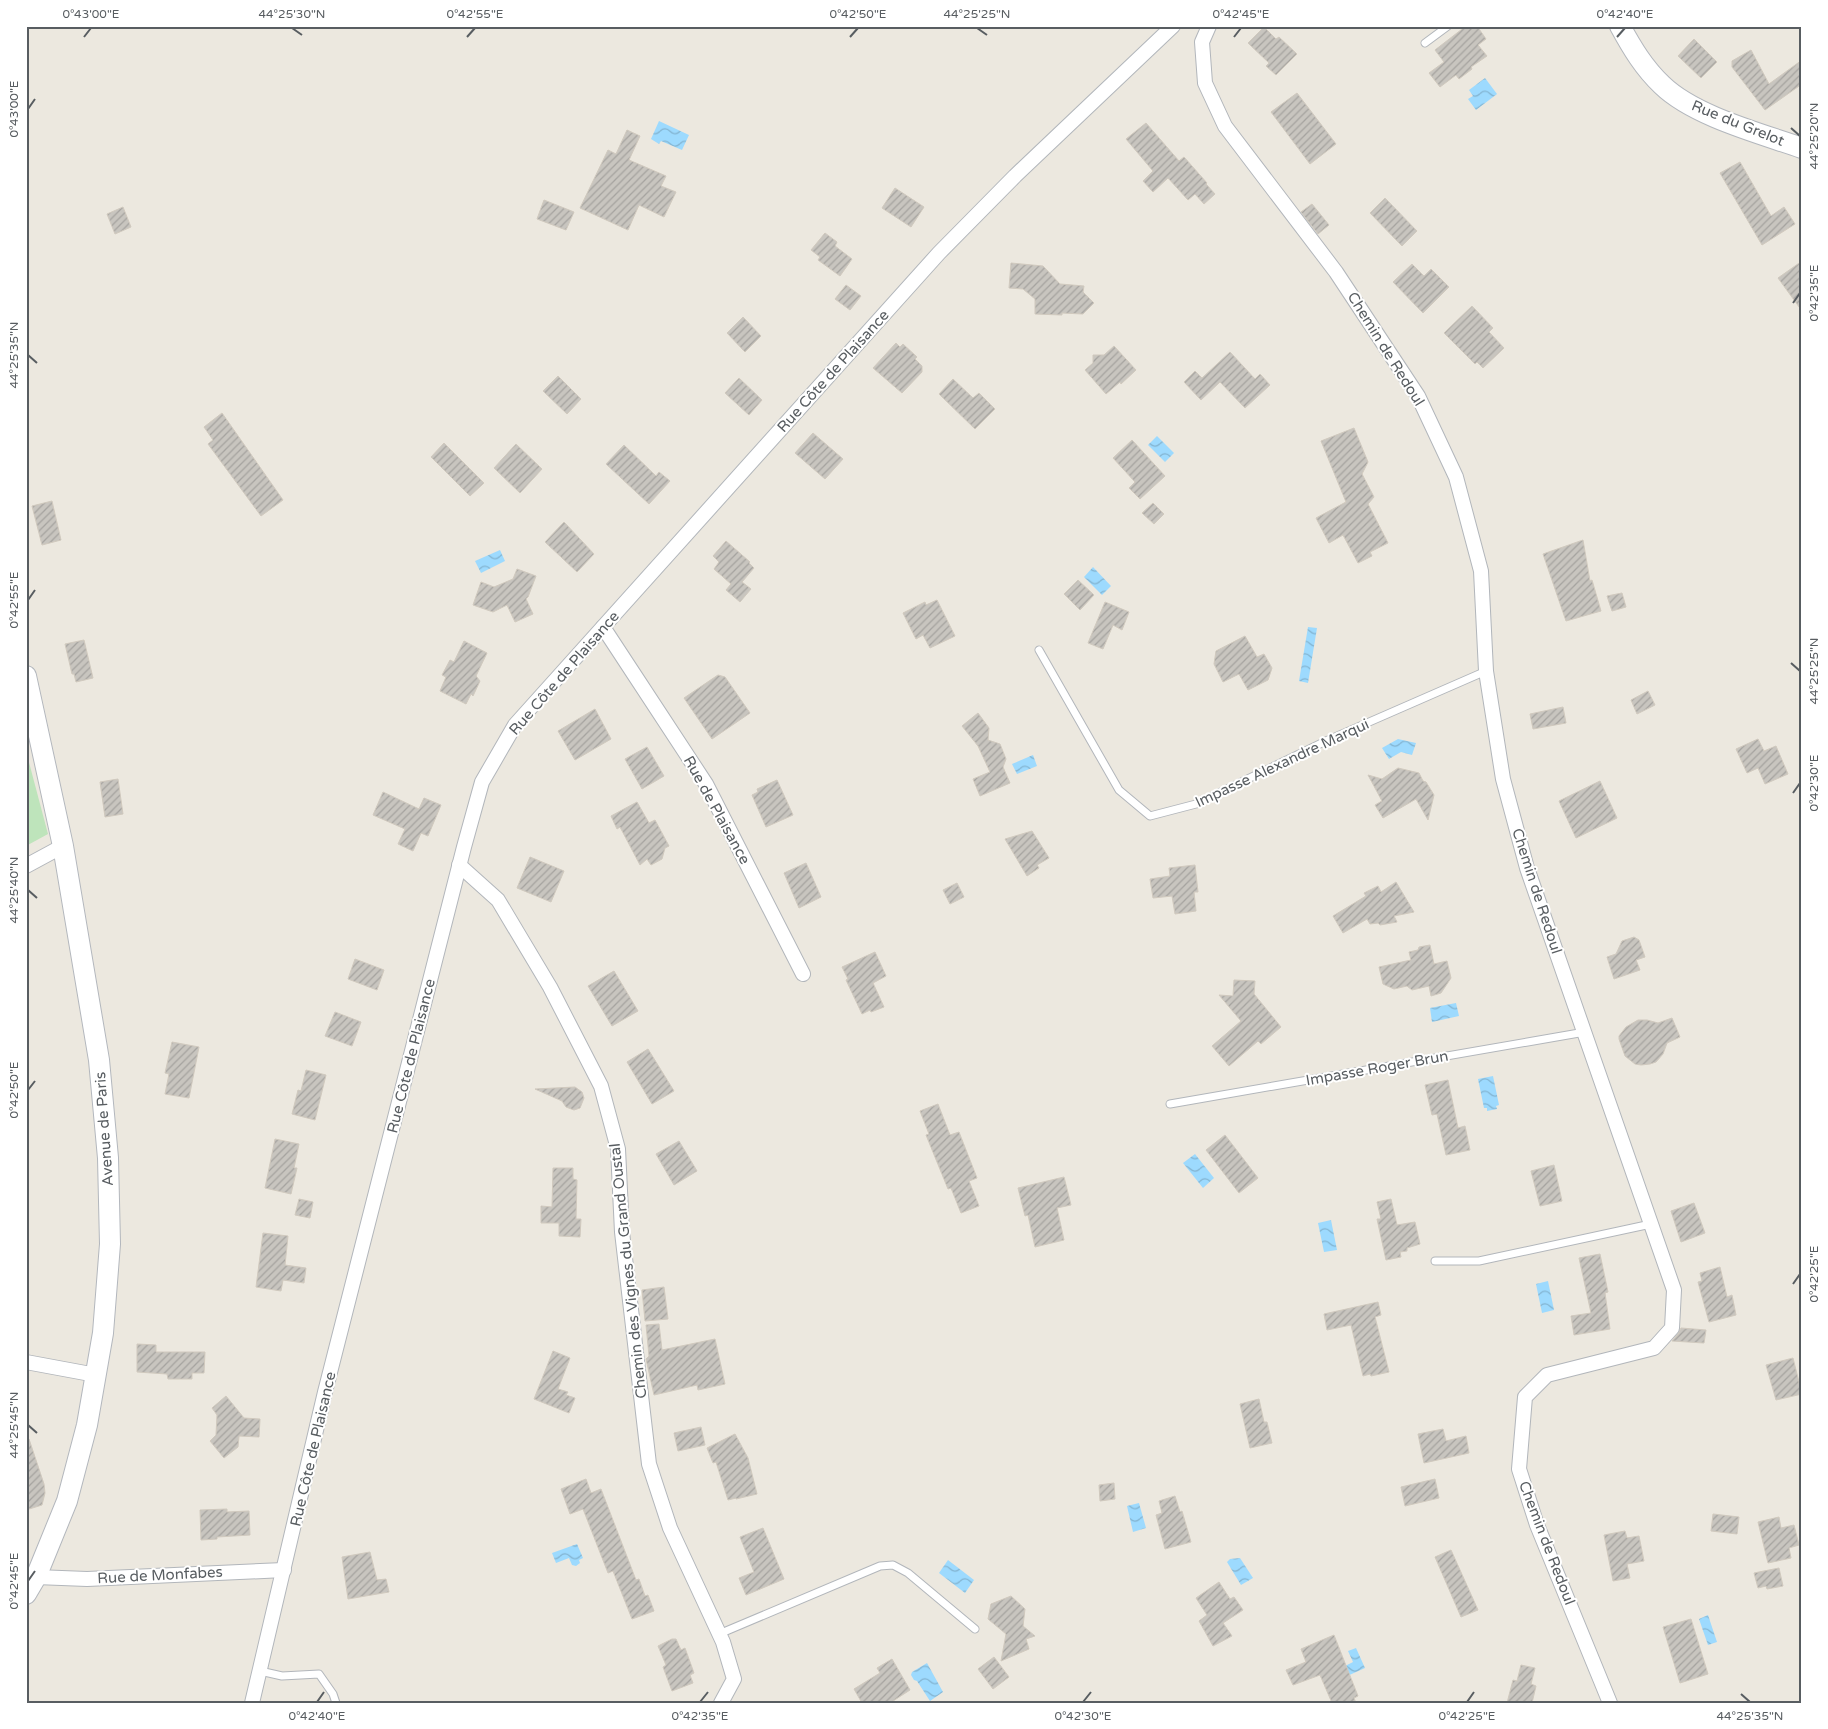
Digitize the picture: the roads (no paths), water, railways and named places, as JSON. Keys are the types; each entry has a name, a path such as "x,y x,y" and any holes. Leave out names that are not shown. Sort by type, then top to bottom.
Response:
{"main road":[{"name":"Rue du Grelot","path":"1620,26 1632,50 1646,68 1663,86 1685,102 1708,114 1802,148"},
{"name":"Avenue de Paris","path":"26,676 63,846 99,1060 108,1158 110,1244 104,1333 88,1425 67,1500 31,1586"}],"street":[{"name":"Rue Côte de Plaisance","path":"252,1703 325,1392 482,782 514,725 939,252 1015,176 1173,26"},
{"name":"Chemin de Redoul","path":"1209,26 1202,42 1205,83 1225,126 1342,280 1418,396 1456,477 1482,571 1486,671 1502,779 1527,868 1674,1290 1672,1328 1654,1348 1547,1375 1525,1397 1519,1469 1537,1525 1610,1703"},
{"name":"Rue de Plaisance","path":"603,627 706,784 803,974"},
{"path":"26,866 63,846"},
{"name":"Chemin des Vignes du Grand Oustal","path":"459,866 498,900 550,987 601,1086 618,1149 622,1232 649,1464 670,1528 719,1634 734,1679 721,1703"},
{"path":"26,1362 96,1375"},
{"name":"Rue de Monfabes","path":"31,1586 87,1578 284,1570"}],"lane":[{"path":"1425,43 1448,26"},
{"name":"Impasse Alexandre Marqui","path":"1039,650 1118,790 1150,816 1196,804 1328,740 1486,671"},
{"name":"Impasse Roger Brun","path":"1170,1104 1585,1032"},
{"path":"1435,1262 1478,1261 1651,1224"},
{"path":"719,1634 880,1566 893,1565 908,1573 976,1629"},
{"path":"260,1671 282,1676 319,1674 333,1694 336,1703"}],"water":[{"path":"1485,78 1497,94 1476,110 1468,99 1473,96 1469,90"},
{"path":"659,121 689,135 682,150 661,141 659,144 651,139"},
{"path":"1157,436 1174,453 1165,462 1148,445"},
{"path":"500,550 505,561 481,573 475,561"},
{"path":"1093,567 1111,586 1102,595 1084,577"},
{"path":"1308,627 1317,628 1308,683 1299,681"},
{"path":"1398,739 1416,743 1412,755 1401,752 1389,759 1382,748"},
{"path":"1033,755 1037,766 1017,774 1012,764"},
{"path":"1456,1003 1459,1016 1432,1022 1430,1008"},
{"path":"1493,1076 1499,1105 1496,1106 1497,1109 1487,1111 1487,1108 1484,1108 1478,1079"},
{"path":"1195,1154 1214,1178 1203,1188 1183,1163"},
{"path":"1331,1220 1337,1250 1324,1252 1318,1223"},
{"path":"1548,1281 1554,1310 1542,1313 1536,1284"},
{"path":"1139,1503 1146,1528 1133,1532 1127,1506"},
{"path":"577,1544 583,1558 579,1560 580,1563 576,1566 572,1565 569,1558 556,1563 552,1553"},
{"path":"1240,1558 1253,1578 1241,1585 1227,1562 1230,1559"},
{"path":"948,1560 974,1580 965,1593 939,1573"},
{"path":"1708,1615 1717,1642 1708,1645 1699,1619"},
{"path":"1356,1648 1365,1668 1345,1677 1341,1668 1353,1662 1348,1651"},
{"path":"927,1663 943,1692 930,1701 911,1675 912,1672"}]}
